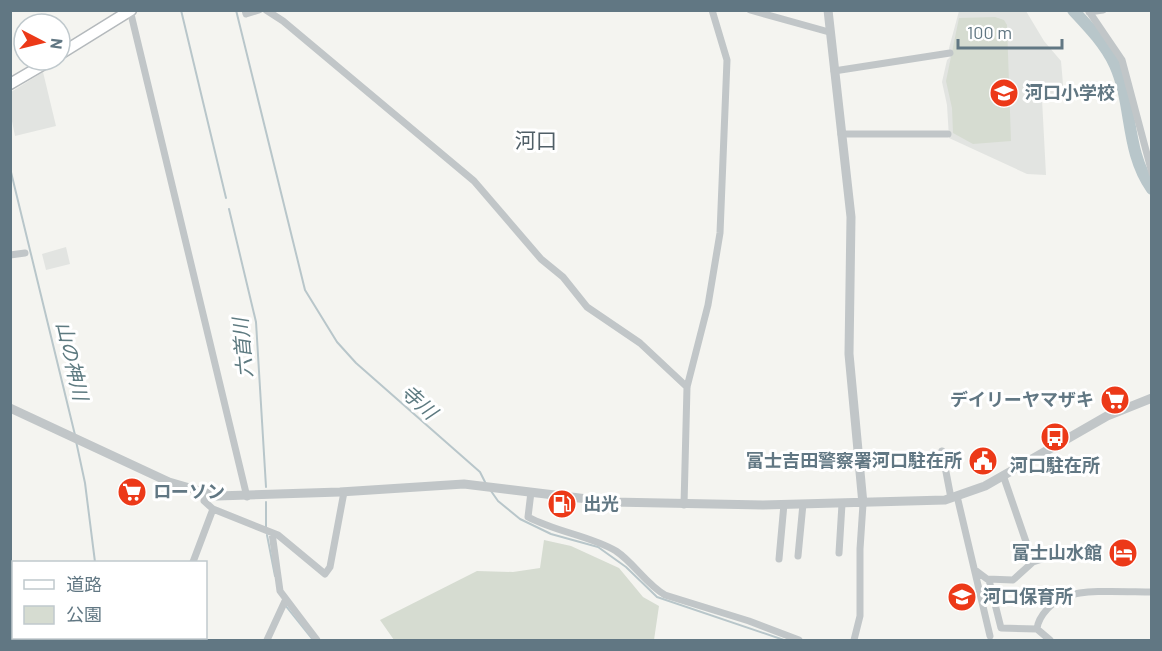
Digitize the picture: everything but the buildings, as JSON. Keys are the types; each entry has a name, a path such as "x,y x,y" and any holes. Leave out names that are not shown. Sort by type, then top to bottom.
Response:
{"main road":[{"path":"72,47 131,11"},
{"path":"10,84 30,72"}],"street":[{"path":"245,10 246,14 259,10"},
{"path":"266,10 284,21 474,181 541,259 563,277 586,306 640,343 687,387"},
{"path":"684,505 687,387 706,316 720,233 727,60 712,10"},
{"path":"750,10 829,32"},
{"path":"828,10 851,217 849,365 863,504 860,616 854,640"},
{"path":"1088,11 1102,10"},
{"path":"131,11 247,497"},
{"path":"1088,11 1122,60 1152,172"},
{"path":"834,71 950,53"},
{"path":"842,134 948,134"},
{"path":"10,255 25,253"},
{"path":"10,408 169,482 206,494 247,497 442,484 489,486 610,502 684,505 863,504 954,497 985,486 1121,408 1152,398"},
{"path":"942,451 975,570 990,636"},
{"path":"1003,475 1033,562"},
{"path":"206,494 204,501 213,509 272,533 299,550 325,574 330,567 344,492"},
{"path":"531,492 528,517 548,527 597,542 616,551 665,595 749,621 799,640"},
{"path":"779,559 784,504"},
{"path":"798,556 803,504"},
{"path":"839,553 842,504"},
{"path":"193,561 213,509"},
{"path":"272,533 280,591 285,601 317,640"},
{"path":"975,570 989,580 1013,580 1033,562 1061,553"},
{"path":"989,580 1001,628 1037,629 1050,640"},
{"path":"1037,629 1037,623 1045,612 1066,596 1152,592"},
{"path":"267,640 280,605 285,601"}],"shaded area":[{"name":"河口小学校","path":"959,11 1026,11 1044,41 1061,61 1064,96 1042,99 1046,175 1027,174 949,138 947,105 942,82 947,60 950,57 949,48"},
{"path":"43,72 56,126 15,136 11,116 11,92"},
{"path":"66,247 70,264 46,270 42,254"}],"green space":[{"path":"995,17 1004,20 1007,25 1011,141 973,144 953,133 952,108 946,81 959,18"},
{"path":"544,540 571,546 619,568 643,597 659,606 654,640 394,640 380,620 477,571 513,572 540,568"}],"waterway":[{"name":"六首川","path":"181,10 226,198"},
{"name":"寺川","path":"236,10 305,290 337,342 356,363 480,472 486,484"},
{"path":"1073,10 1102,43 1115,65 1125,96 1137,159 1152,189"},
{"name":"山の神川","path":"10,168 75,435"},
{"name":"六首川","path":"229,209 256,322 266,487"},
{"name":"山の神川","path":"76,441 85,483 95,561"},
{"name":"寺川","path":"491,491 498,501 520,519 551,534 598,547 626,567 657,597 784,640"},
{"name":"六首川","path":"266,502 266,527"},
{"name":"六首川","path":"267,535 275,576"},
{"name":"六首川","path":"285,605 313,640"}],"place":[{"name":"河口小学校","path":"1004,93"},
{"name":"デイリーヤマザキ","path":"1115,400"},
{"name":"河口駐在所","path":"1055,437"},
{"name":"富士吉田警察署河口駐在所","path":"983,461"},
{"name":"ローソン","path":"132,492"},
{"name":"出光","path":"562,504"},
{"name":"富士山水館","path":"1123,553"},
{"name":"河口保育所","path":"962,597"}],"district":[{"name":"河口","path":"536,141"}]}
